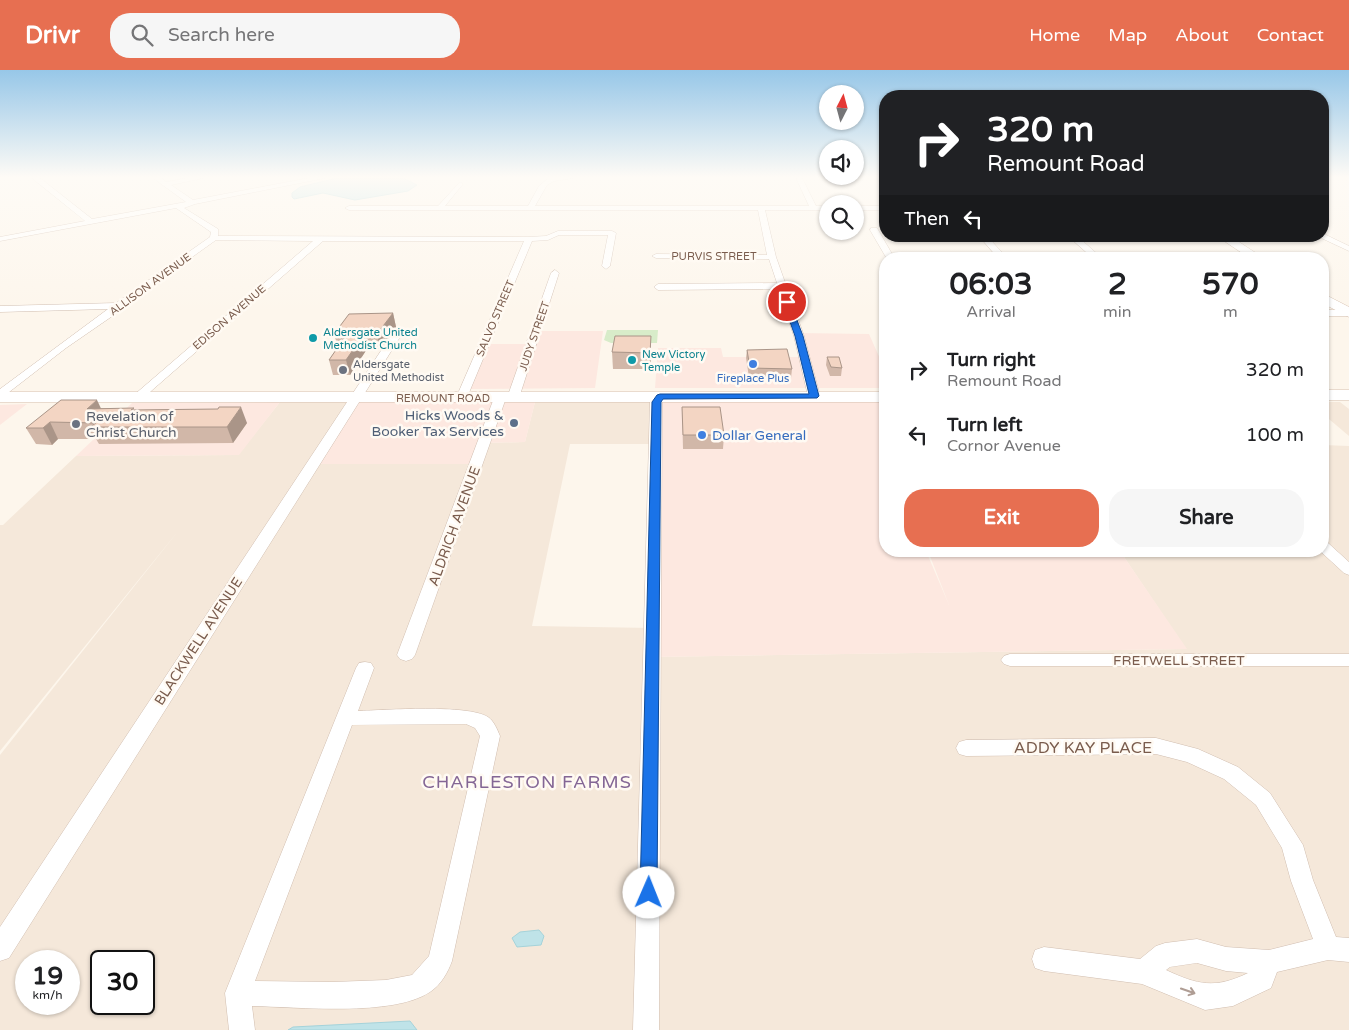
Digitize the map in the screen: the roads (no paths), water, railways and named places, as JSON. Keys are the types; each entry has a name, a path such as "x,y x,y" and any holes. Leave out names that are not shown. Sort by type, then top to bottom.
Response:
{"main road":[{"path":"1232,242 1248,252"},
{"path":"1329,300 1349,313"},
{"name":"REMOUNT ROAD","path":"0,395 355,398 879,396"},
{"path":"1329,395 1349,395"}],"street":[{"path":"0,239 86,223"},
{"path":"202,223 215,231 214,238 529,239 548,238 559,229 612,233 606,266"},
{"path":"764,223 772,256 799,336 814,396"},
{"path":"874,230 879,238"},
{"name":"ALLISON AVENUE","path":"0,395 62,346 121,306 214,238"},
{"name":"EDISON AVENUE","path":"138,397 321,238"},
{"name":"SALVO STREET","path":"462,398 529,239"},
{"path":"1329,239 1349,249"},
{"path":"988,242 998,252"},
{"path":"1079,242 1091,252"},
{"name":"PURVIS STREET","path":"656,256 772,256"},
{"name":"JUDY STREET","path":"506,398 555,273"},
{"path":"658,287 782,286"},
{"path":"0,309 45,309 91,305 121,306"},
{"path":"1329,313 1349,313"},
{"name":"BLACKWELL AVENUE","path":"0,948 397,334"},
{"path":"646,1030 656,402 660,396"},
{"name":"ALDRICH AVENUE","path":"406,655 464,500 506,398"},
{"path":"1329,551 1349,570"},
{"name":"FRETWELL STREET","path":"1010,660 1349,660"},
{"path":"242,1030 238,993 365,668"},
{"path":"238,993 352,994 404,990 419,985 432,974 440,961 490,736 488,729 480,721 466,717 346,718"},
{"name":"ADDY KAY PLACE","path":"966,748 1156,746 1191,754 1231,773 1263,799 1292,846 1302,881 1314,908 1339,949"},
{"path":"1143,972 1165,955 1197,951 1226,959 1268,962 1339,949"},
{"path":"1044,959 1143,972 1171,985 1205,997 1234,993 1262,979 1268,962"}],"water":[{"path":"539,930 544,936 541,945 517,947 512,938 520,932"},
{"path":"410,1021 417,1030 288,1030 293,1027"}],"place":[{"name":"Aldersgate United Methodist Church","path":"313,338"},
{"name":"New Victory Temple","path":"632,360"},
{"name":"Fireplace Plus","path":"753,364"},
{"name":"Aldersgate United Methodist","path":"343,370"},
{"name":"Hicks Woods & Booker Tax Services","path":"514,423"},
{"name":"Revelation of Christ Church","path":"76,424"},
{"name":"Dollar General","path":"702,435"}],"district":[{"name":"CHARLESTON FARMS","path":"527,782"}]}
